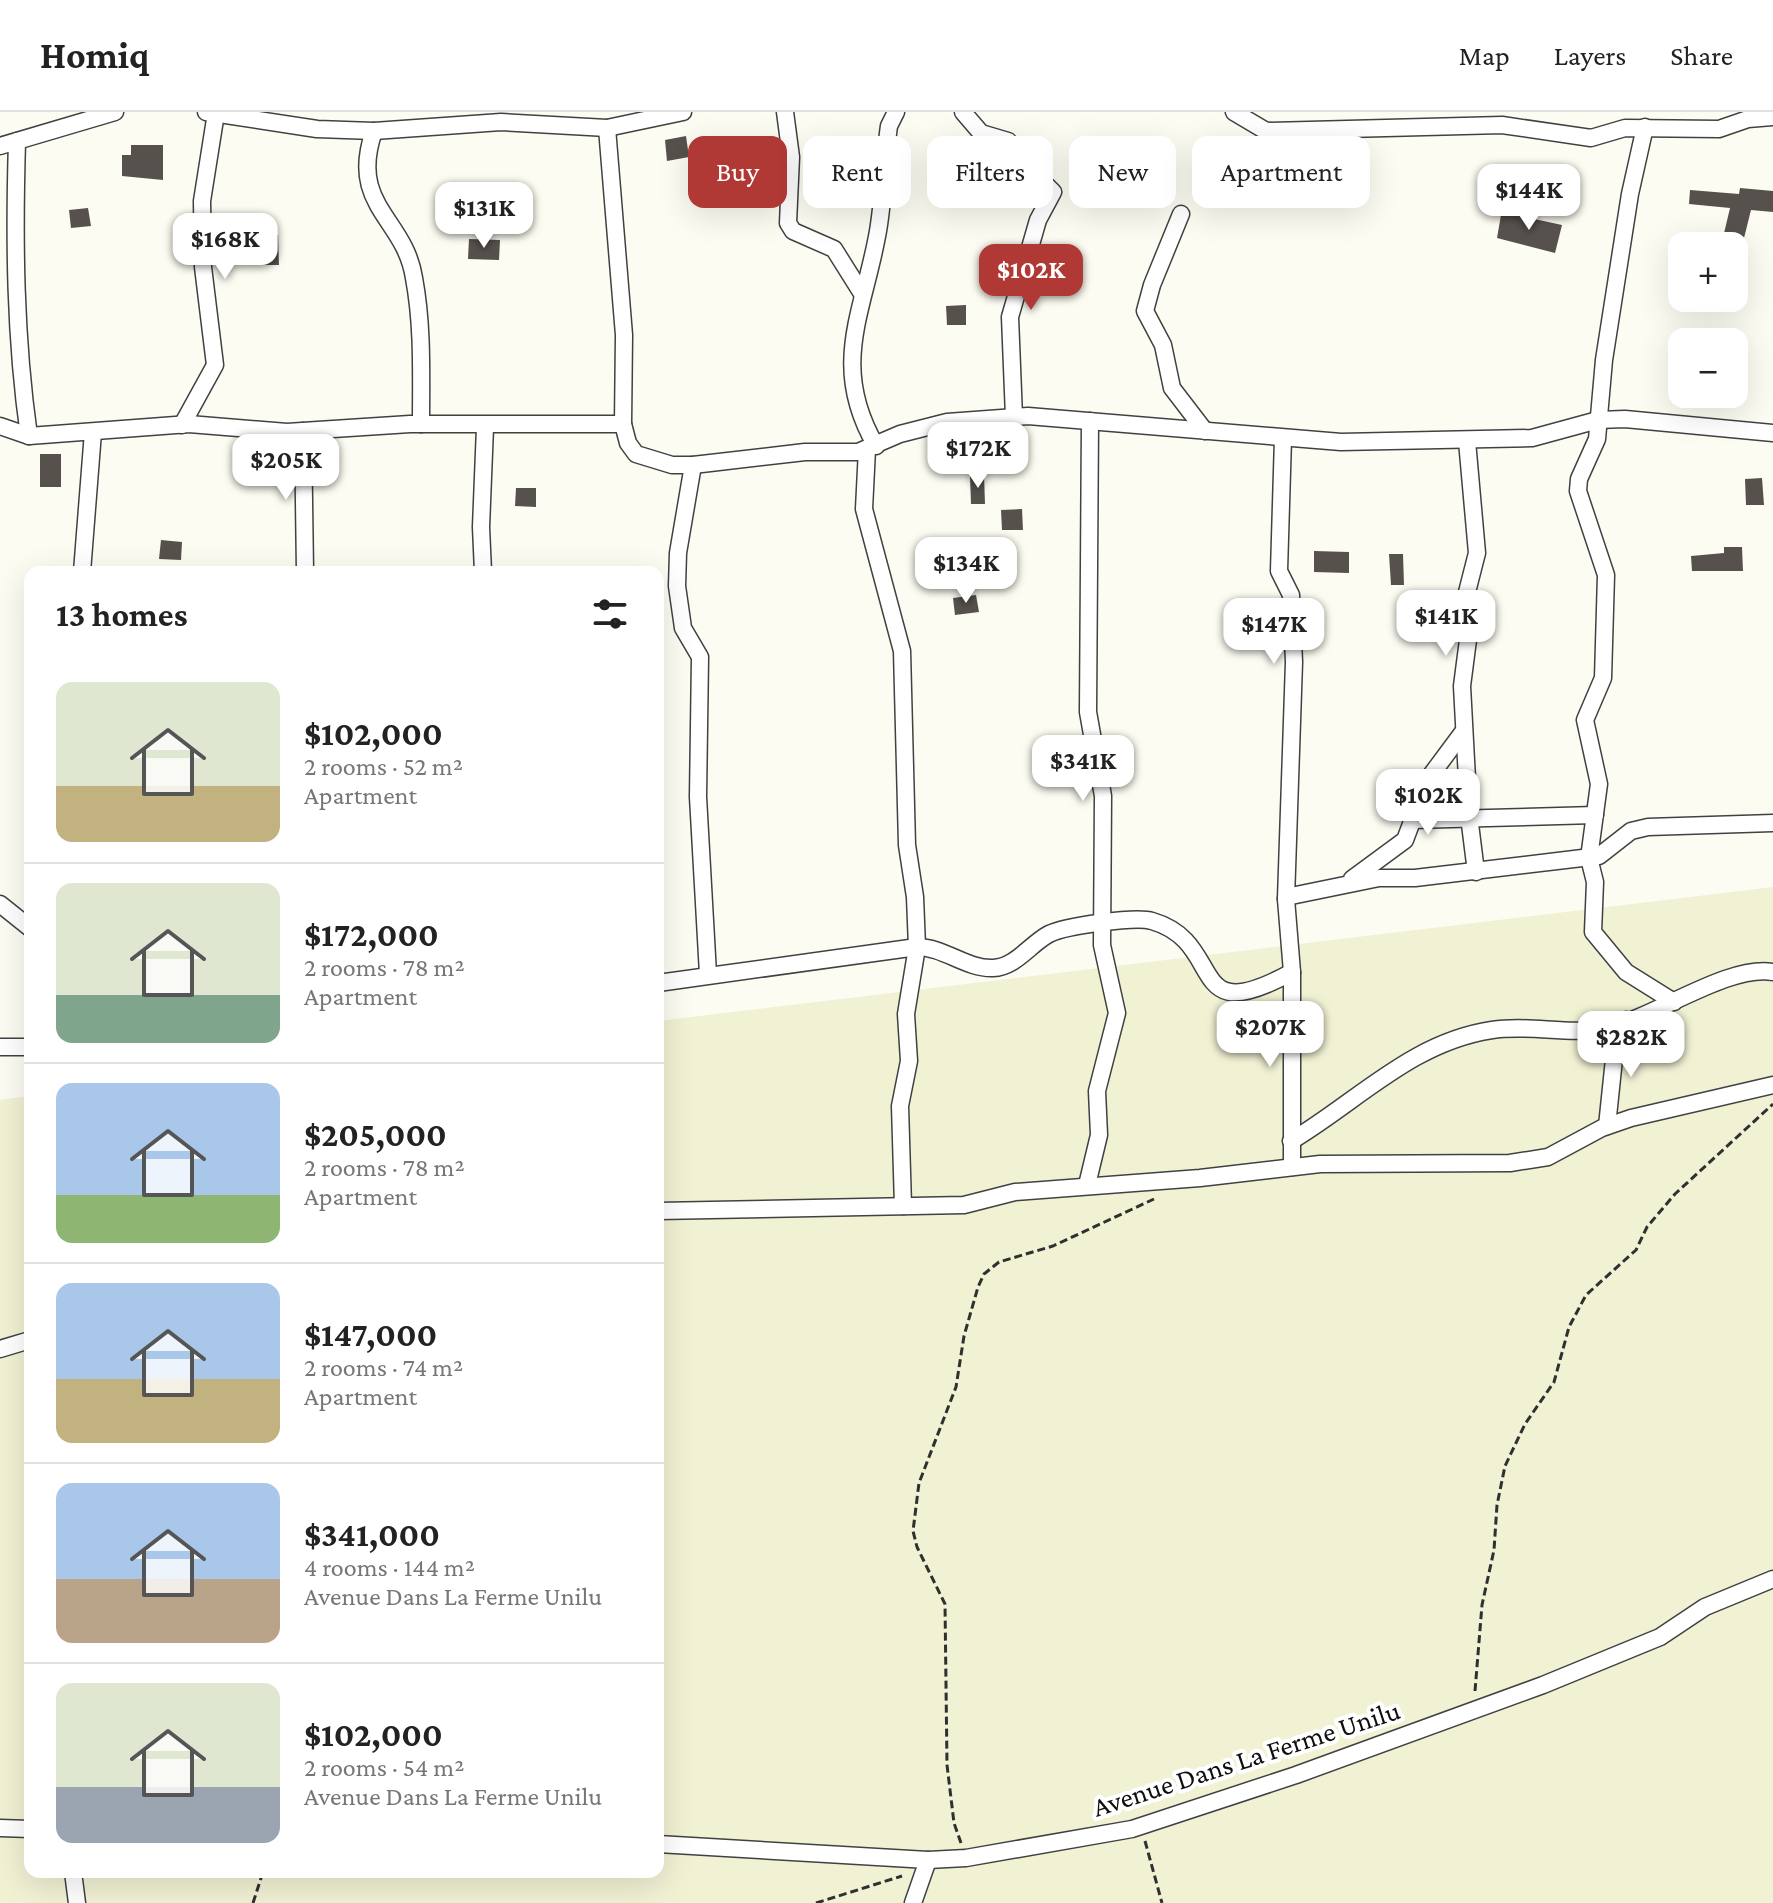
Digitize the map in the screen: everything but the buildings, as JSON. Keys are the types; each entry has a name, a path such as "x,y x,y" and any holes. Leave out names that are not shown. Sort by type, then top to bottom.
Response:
{"street":[{"path":"29,436 17,320 8,144 115,112"},
{"path":"293,125 307,112"},
{"path":"182,425 215,365 203,267 202,201 211,113 293,125 374,131 501,122 607,128 683,112"},
{"path":"785,112 791,157 788,223 793,231 834,249 861,292"},
{"path":"896,112 889,126 878,230 861,292 853,338 853,390 855,406 871,448 864,509 902,651 906,719 905,796 917,947 906,1014 909,1061 900,1106 903,1206"},
{"path":"963,112 981,133 1008,141 1007,160 1011,169 1042,181 1053,192 1038,220 1010,317 1014,417"},
{"path":"1234,112 1266,131 1292,133 1502,125 1591,138 1625,128 1719,129 1748,119 1773,117"},
{"path":"1645,127 1630,194 1597,439 1579,479 1578,491 1606,575 1603,678 1585,720 1599,784 1589,858 1595,882 1593,932 1626,972 1674,1002"},
{"path":"607,128 624,335 623,424 628,443 636,454 672,465 871,448 900,434 947,422 1014,417 1341,442 1532,438 1598,420 1625,419 1773,433"},
{"path":"374,131 368,148 371,193 377,209 404,248 414,274 420,320 421,424"},
{"path":"1181,214 1152,285 1145,311 1163,345 1172,388 1205,431"},
{"path":"1087,1185 1099,1135 1097,1091 1117,1013 1104,960 1103,796 1088,712 1090,421"},
{"path":"0,426 29,436 182,425 303,431 421,424 485,427 623,424"},
{"path":"483,566 485,427"},
{"path":"303,431 305,566"},
{"path":"82,566 93,432"},
{"path":"1283,438 1279,571 1291,595 1294,662 1286,899 1292,972 1292,1167"},
{"path":"1467,441 1477,553 1465,600 1469,632 1462,686 1469,816 1476,872"},
{"path":"693,465 678,553 677,586 683,628 700,657 698,797 708,974"},
{"path":"1337,888 1398,848 1413,820 1428,779 1463,732"},
{"path":"1413,820 1469,816 1595,815"},
{"path":"1286,899 1379,878 1415,878 1589,858 1599,856 1631,831 1648,827 1773,823"},
{"path":"0,904 24,923"},
{"path":"664,982 917,947 937,949 979,967 994,968 1017,959 1050,934 1104,924 1150,920 1189,941 1209,982 1233,993 1252,992 1292,972"},
{"path":"1291,1141 1387,1073 1431,1047 1491,1030 1608,1028 1748,972 1773,972"},
{"path":"1607,1126 1616,1040 1626,1020"},
{"path":"0,1047 24,1047"},
{"path":"664,1211 964,1205 1015,1192 1200,1178 1292,1167 1510,1163 1548,1157 1607,1126 1773,1085"},
{"path":"0,1349 24,1342"},
{"name":"Avenue Dans La Ferme Unilu","path":"664,1844 922,1860 966,1858 1141,1825 1296,1775 1660,1637 1705,1607 1773,1579"},
{"path":"0,1828 24,1829"},
{"path":"913,1903 922,1860"},
{"path":"74,1878 77,1903"}],"path":[{"path":"1474,1709 1482,1605 1494,1550 1497,1505 1505,1466 1525,1424 1554,1382 1569,1327 1586,1295 1636,1250 1647,1227 1675,1194 1773,1104"},
{"path":"966,1858 954,1823 947,1765 945,1604 917,1547 913,1531 919,1483 956,1387 964,1336 984,1274 999,1262 1053,1246 1161,1195"},
{"path":"1141,1825 1162,1903"},
{"path":"816,1903 893,1882 922,1860"},
{"path":"253,1903 261,1878"}],"green space":[{"path":"1773,887 1773,1903 0,1903 0,1100 24,1097 24,1878 664,1878 664,1020"}]}
